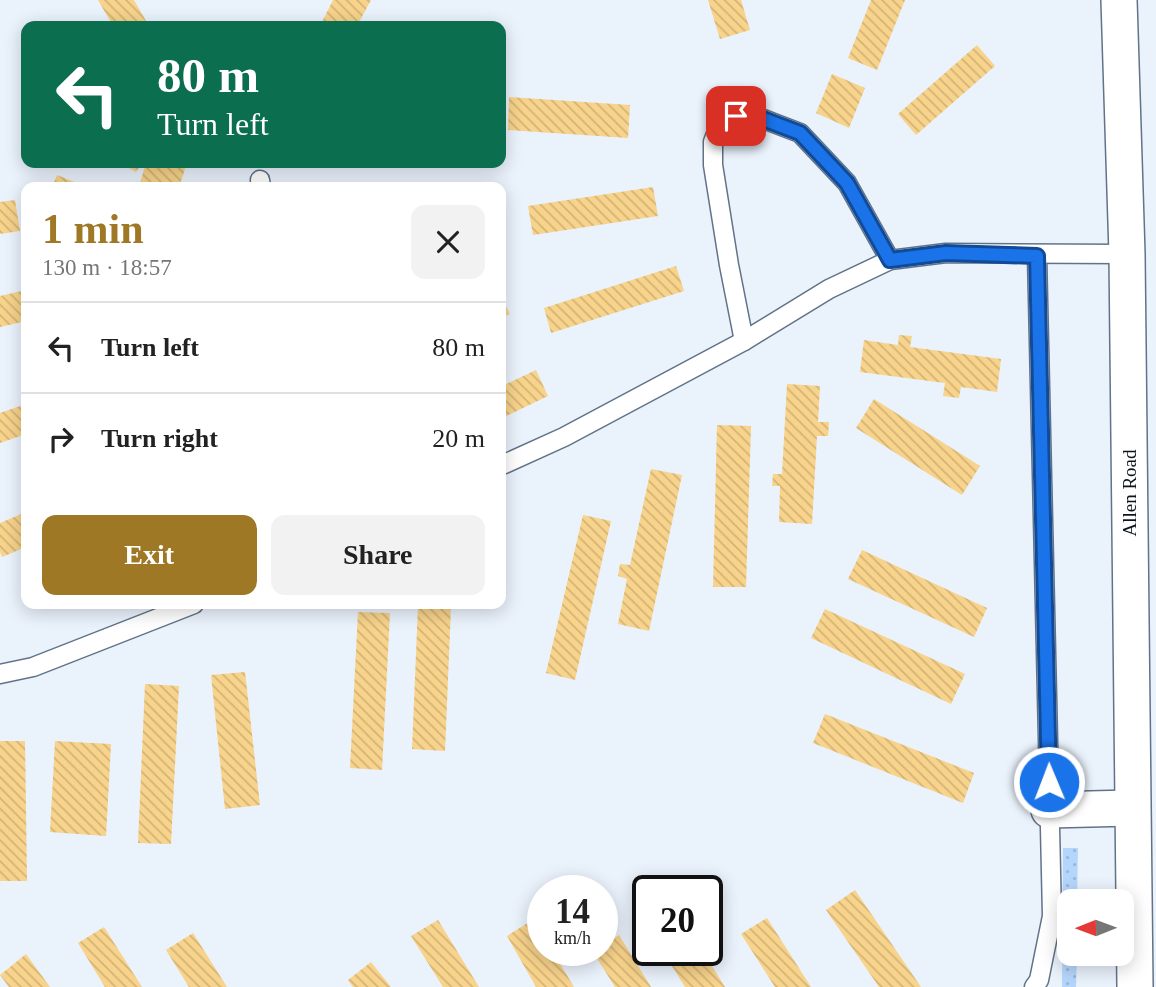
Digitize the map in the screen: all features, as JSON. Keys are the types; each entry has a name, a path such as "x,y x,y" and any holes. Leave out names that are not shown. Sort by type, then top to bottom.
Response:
{"street":[{"name":"Allen Road","path":"1119,0 1127,254 1135,987"},
{"path":"1049,810 1131,808"}],"lane":[{"path":"744,341 713,165 713,142 719,126 736,116 758,117 800,133 847,183 890,260"},
{"path":"506,463 564,437 744,341 829,289 890,260 946,253 1037,256 1127,254"},
{"path":"1034,987 1039,980 1052,916 1037,256"},
{"path":"0,674 33,667 181,609"}],"shaded area":[{"path":"1063,848 1078,848 1077,889 1063,889"},
{"path":"1062,966 1077,966 1076,987 1062,987"}],"building":[{"path":"98,0 134,0 146,21 110,21"},
{"path":"333,0 371,0 360,21 322,21"},
{"path":"708,0 741,0 750,30 720,39"},
{"path":"871,0 905,0 877,70 848,58"},
{"path":"977,45 995,66 916,135 898,114"},
{"path":"832,74 865,88 849,128 816,113"},
{"path":"509,97 630,105 628,138 508,130"},
{"path":"144,168 185,168 181,182 140,182"},
{"path":"57,175 74,182 54,182"},
{"path":"653,187 658,216 533,235 528,206"},
{"path":"15,200 20,231 0,234 0,202"},
{"path":"676,266 684,291 551,333 544,308"},
{"path":"21,291 21,322 0,327 0,296"},
{"path":"899,335 912,336 910,347 1001,359 997,392 961,387 959,398 943,396 945,383 860,372 864,340 898,345"},
{"path":"536,370 548,396 506,416 506,384"},
{"path":"787,384 820,386 818,422 829,422 828,436 817,436 812,524 779,522 780,486 772,486 773,474 782,474"},
{"path":"874,399 980,466 962,495 856,428"},
{"path":"21,406 21,436 0,443 0,413"},
{"path":"717,425 751,426 746,587 713,587"},
{"path":"651,469 682,475 649,631 618,624 627,579 618,576 620,564 630,565"},
{"path":"21,514 21,549 2,557 0,552 0,523"},
{"path":"583,515 611,521 575,680 546,673"},
{"path":"862,550 987,608 974,637 848,579"},
{"path":"418,609 451,609 445,751 412,749"},
{"path":"825,609 965,674 951,704 811,638"},
{"path":"358,612 390,613 382,770 350,768"},
{"path":"245,672 260,805 225,809 211,675"},
{"path":"145,684 179,686 171,844 138,843"},
{"path":"825,714 974,773 963,803 813,743"},
{"path":"0,741 25,741 27,881 0,881"},
{"path":"55,741 111,744 106,836 50,832"},
{"path":"855,890 921,987 879,987 826,910"},
{"path":"767,918 811,987 775,987 741,934"},
{"path":"438,920 479,987 443,987 411,936"},
{"path":"527,923 527,966 562,966 574,987 536,987 507,936"},
{"path":"104,927 142,987 105,987 78,943"},
{"path":"193,933 227,987 189,987 166,950"},
{"path":"618,936 632,956 632,966 638,966 651,987 615,987 602,966 618,966"},
{"path":"26,954 50,987 9,987 0,975"},
{"path":"371,962 391,987 353,987 348,980"},
{"path":"672,966 712,966 725,987 685,987"}],"route":[{"path":"736,116 758,117 800,133 847,183 890,260 946,253 1037,256 1049,782"}]}
